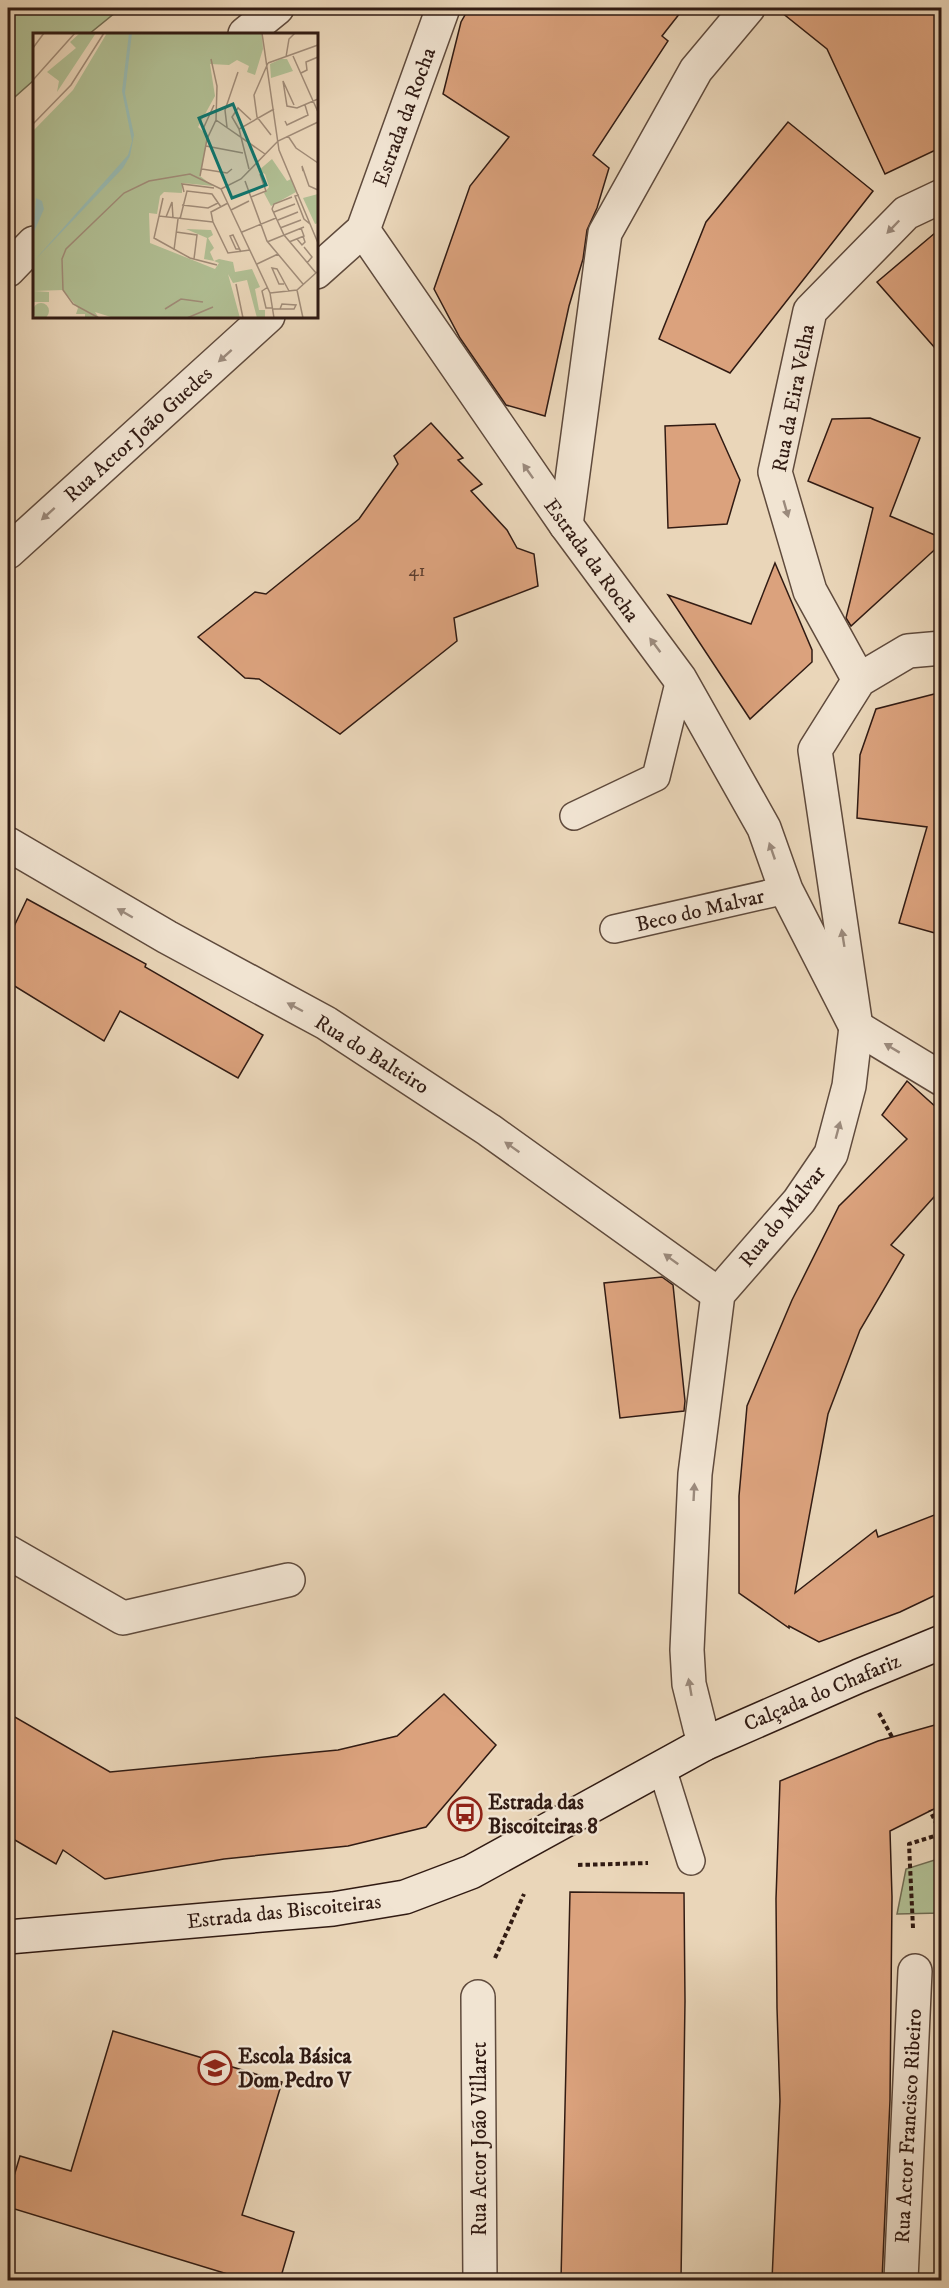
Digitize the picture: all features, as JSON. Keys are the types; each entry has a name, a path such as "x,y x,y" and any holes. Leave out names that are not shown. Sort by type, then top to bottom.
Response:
{"street":[{"path":"246,33 277,8"},
{"name":"Estrada da Rocha","path":"443,8 363,230 566,525 680,679 764,828 786,890 856,1027"},
{"path":"566,525 604,233 696,70 748,8"},
{"name":"Rua da Eira Velha","path":"859,680 810,591 775,472 810,311 906,213 942,196"},
{"path":"318,270 363,230"},
{"path":"8,270 33,244"},
{"name":"Rua Actor João Guedes","path":"8,552 266,318"},
{"name":"Rua do Malvar","path":"718,1294 799,1201 831,1154 849,1086 856,1027 815,750 859,680 908,651 942,648"},
{"name":"Rua do Balteiro","path":"8,844 167,938 326,1023 489,1130 718,1294"},
{"path":"856,1027 942,1079"},
{"path":"704,1744 689,1684 687,1650 695,1474 718,1294"},
{"path":"8,1552 123,1618 288,1580"},
{"name":"Calçada do Chafariz","path":"704,1744 942,1642"},
{"name":"Estrada das Biscoiteiras","path":"8,1937 333,1909 405,1897 471,1872 704,1744"},
{"name":"Rua Actor Francisco Ribeiro","path":"902,2280 915,1971"},
{"name":"Rua Actor João Villaret","path":"478,1997 480,2280"}],"lane":[{"path":"574,816 656,777 680,679"},
{"name":"Beco do Malvar","path":"614,929 786,890"},
{"path":"662,1768 691,1861"}],"path":[{"path":"915,1971 909,1844 941,1834 930,1810"},
{"path":"568,1867 691,1861"},
{"path":"478,1997 529,1884"}],"green space":[{"path":"8,8 121,8 90,33 33,33 33,81 8,103"},
{"path":"941,1858 941,1913 897,1914 906,1869"}],"building":[{"path":"469,8 684,8 662,36 668,41 593,155 609,168 597,208 587,230 583,259 569,306 545,416 506,405 460,338 434,289 470,186 509,137 443,94 461,22"},
{"path":"776,8 942,8 942,147 885,174 827,49"},
{"path":"788,122 873,191 730,373 659,339 706,222"},
{"path":"942,227 942,356 877,282"},
{"path":"870,418 920,438 890,516 942,538 942,543 851,626 846,618 873,508 808,481 832,419"},
{"path":"431,423 463,458 458,460 482,484 471,491 507,530 517,548 534,554 538,586 454,618 457,641 340,734 259,679 245,678 198,637 255,592 266,594 359,519 398,464 394,456"},
{"path":"715,424 740,480 727,524 668,528 665,426"},
{"path":"775,563 812,650 812,662 750,719 668,595 751,624"},
{"path":"942,692 942,935 899,923 927,827 857,818 860,755 876,709"},
{"path":"27,899 146,964 145,967 263,1035 238,1078 120,1011 104,1041 8,982 8,939"},
{"path":"907,1081 937,1108 942,1104 942,1188 891,1245 904,1255 860,1330 828,1414 795,1593 876,1530 878,1537 942,1512 942,1592 900,1612 819,1642 789,1626 789,1628 739,1593 739,1496 747,1406 792,1300 839,1206 907,1139 882,1115"},
{"path":"662,1277 673,1285 685,1401 684,1411 620,1418 604,1283"},
{"path":"444,1694 496,1745 426,1827 348,1846 224,1859 105,1879 63,1850 56,1864 8,1836 8,1713 110,1772 338,1750 397,1736"},
{"path":"942,1723 942,1805 890,1831 892,1897 890,2100 882,2280 772,2280 780,2101 776,1899 780,1781 878,1741"},
{"path":"570,1892 684,1893 685,2001 681,2280 561,2280"},
{"path":"113,2031 282,2082 242,2215 294,2232 280,2280 247,2280 8,2207 8,2196 20,2156 71,2171"}],"place":[{"name":"Estrada das Biscoiteiras 8","path":"465,1814"},
{"name":"Escola Básica Dom Pedro V","path":"215,2068"}]}
